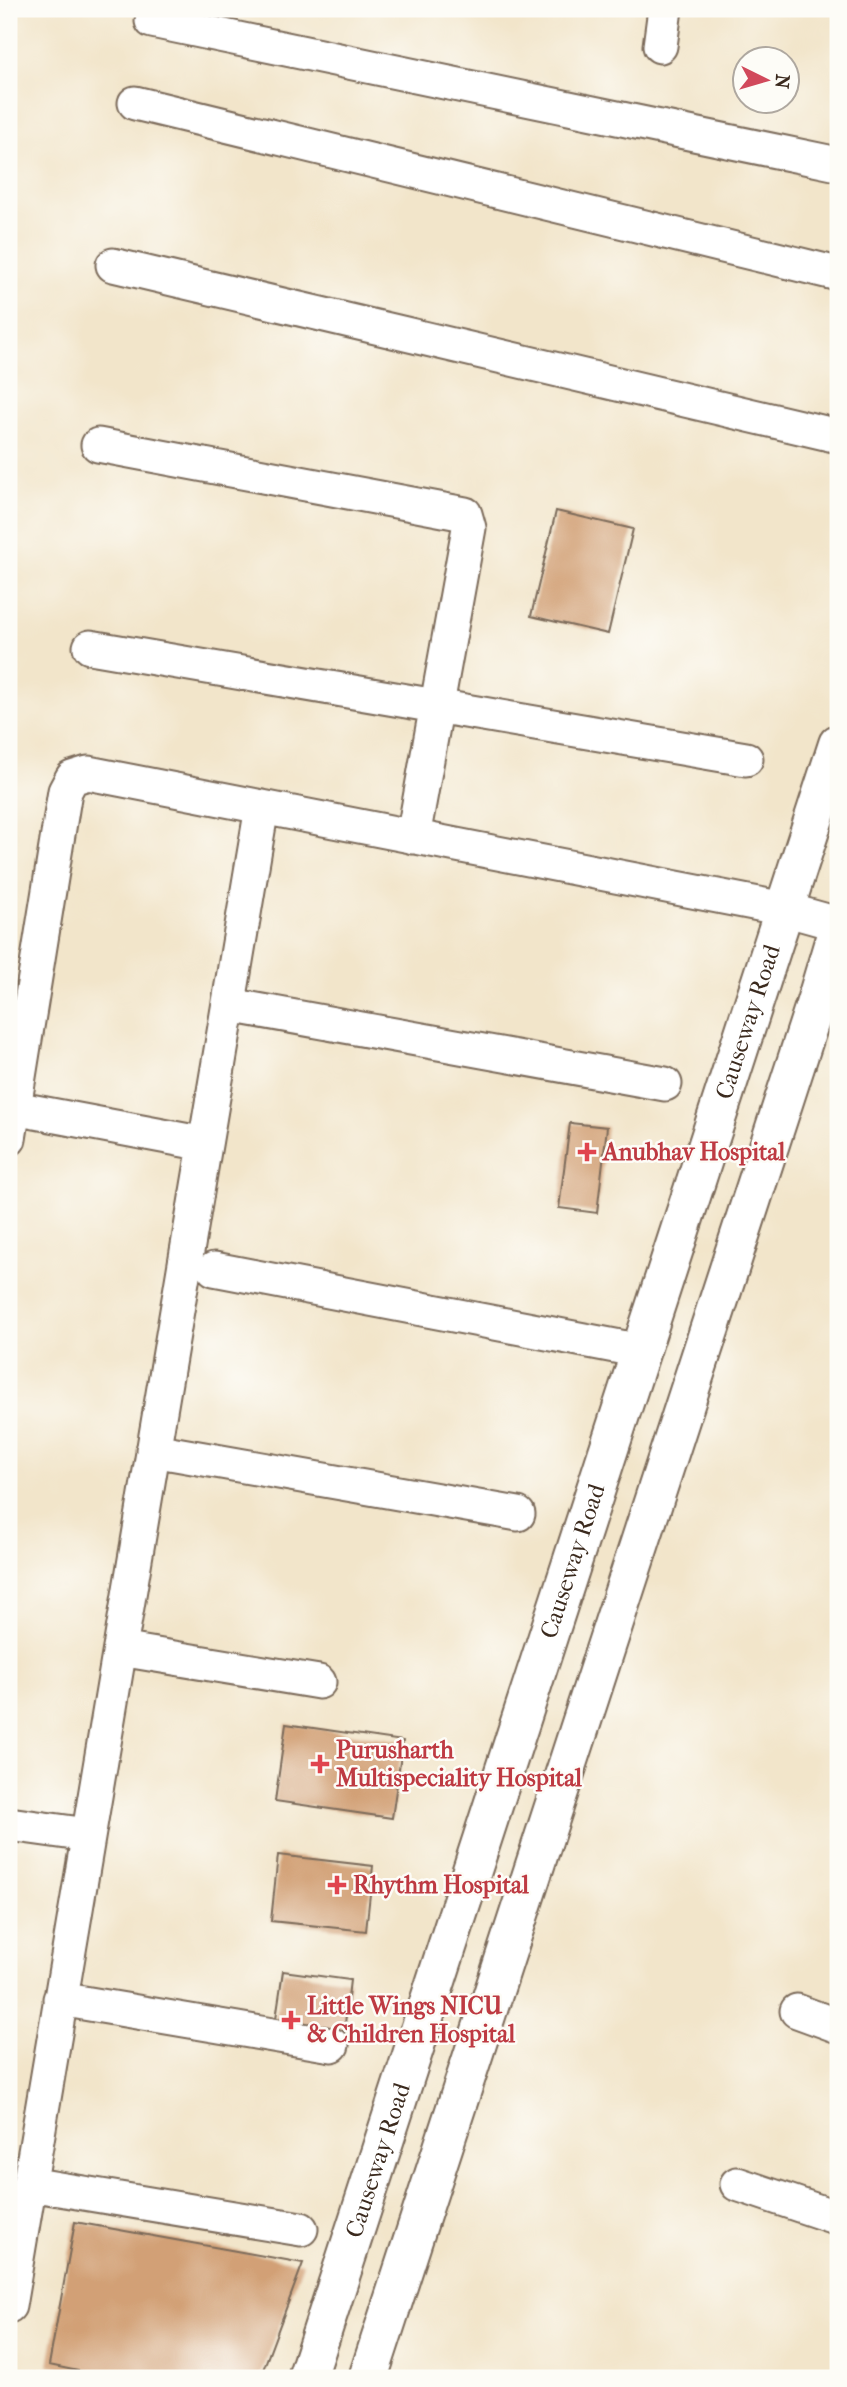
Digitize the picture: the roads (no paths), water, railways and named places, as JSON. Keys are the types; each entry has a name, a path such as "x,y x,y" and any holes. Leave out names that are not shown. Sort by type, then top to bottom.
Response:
{"main road":[{"name":"Causeway Road","path":"307,2378 838,744"},
{"path":"368,2378 827,1009 838,926"}],"street":[{"path":"660,46 665,9"},
{"path":"152,20 838,164"},
{"path":"135,103 838,274"},
{"path":"113,265 838,436"},
{"path":"98,446 465,514 469,528 413,837"},
{"path":"90,647 746,759"},
{"path":"205,1144 11,1124 65,792 72,778 88,773 784,909 838,926"},
{"path":"9,2305 262,807"},
{"path":"229,1004 665,1084"},
{"path":"214,1269 641,1351"},
{"path":"153,1450 518,1514"},
{"path":"120,1649 319,1682"},
{"path":"9,1824 88,1835"},
{"path":"60,1999 332,2045"},
{"path":"797,2011 838,2026"},
{"path":"29,2184 301,2229"},
{"path":"737,2184 838,2218"}],"place":[{"name":"Anubhav Hospital","path":"587,1152"},
{"name":"Purusharth Multispeciality Hospital","path":"320,1764"},
{"name":"Rhythm Hospital","path":"337,1885"},
{"name":"Little Wings NICU & Children Hospital","path":"291,2020"}]}
